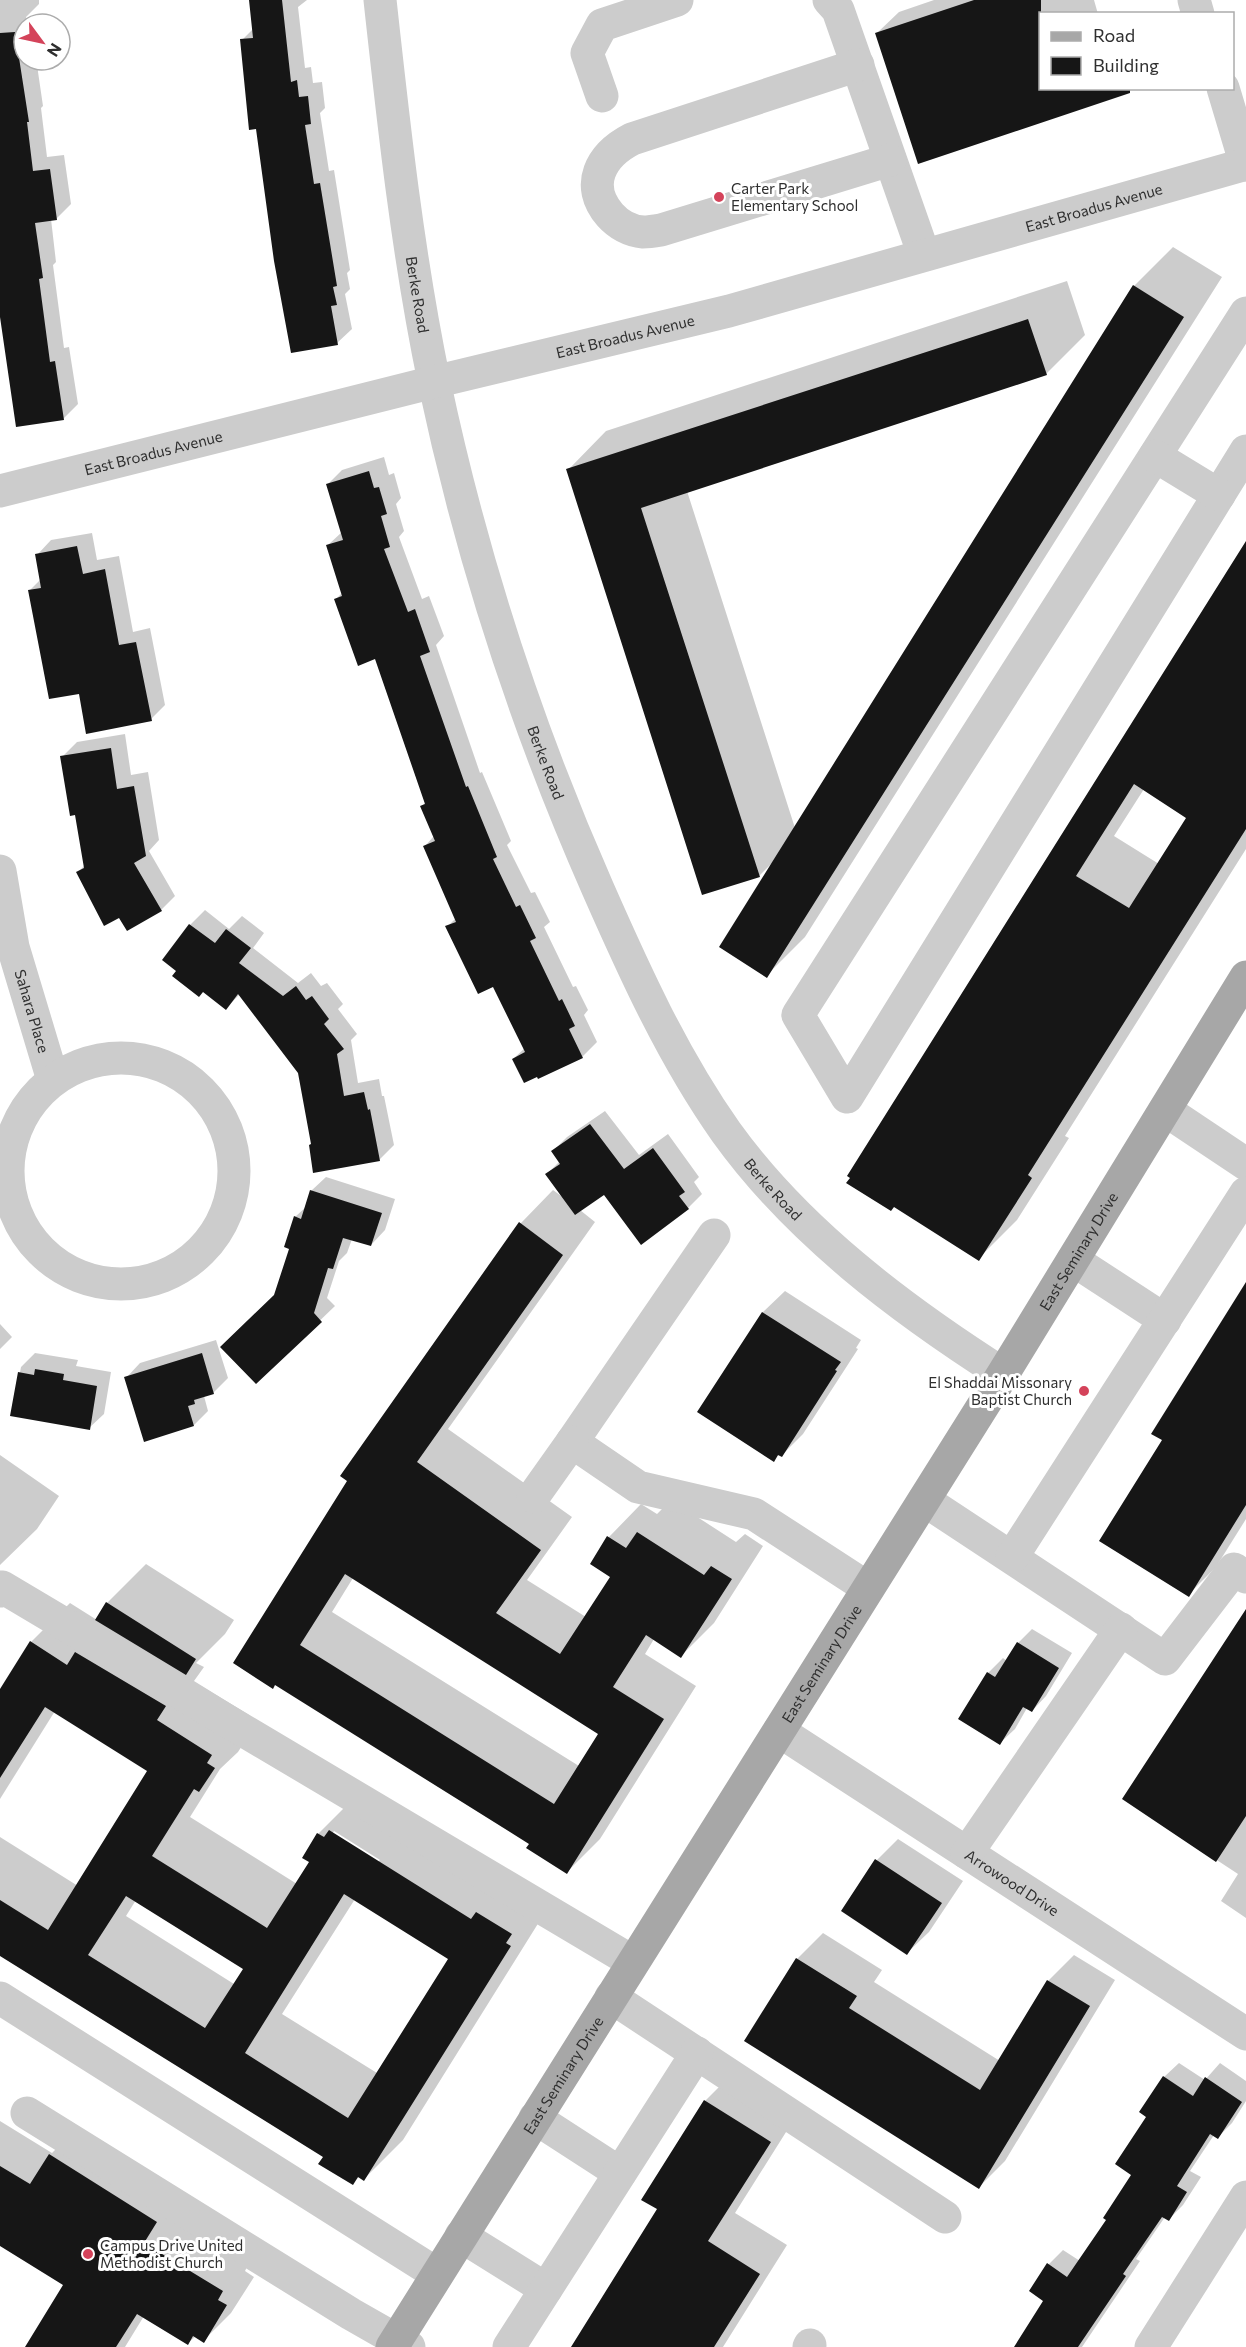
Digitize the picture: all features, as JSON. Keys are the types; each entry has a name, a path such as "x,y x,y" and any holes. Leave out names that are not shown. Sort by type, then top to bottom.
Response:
{"main road":[{"name":"East Seminary Drive","path":"399,2345 437,2274 1003,1374 1246,977"}],"street":[{"name":"Berke Road","path":"380,0 415,276 434,382 472,540 505,647 541,750 581,850 637,976 676,1055 727,1134 770,1184 814,1230 870,1279 931,1326 1003,1374"},
{"path":"602,96 587,53 602,25 677,0"},
{"path":"829,0 838,10 924,255"},
{"path":"858,65 632,139 618,147 607,158 598,173 596,189 601,204 625,227 642,232 662,230 890,159"},
{"path":"1223,90 1246,164"},
{"name":"East Broadus Avenue","path":"0,491 729,311 1246,164"},
{"path":"1246,313 798,1015 847,1097 1246,451"},
{"path":"1155,456 1219,495"},
{"name":"Sahara Place","path":"0,871 13,947 53,1080"},
{"path":"110,1058 141,1059 171,1069 196,1086 216,1109 229,1137 234,1168 231,1199 219,1227 200,1252 175,1270 146,1281 116,1285 75,1275 57,1266 34,1245 18,1219 8,1189 8,1158 15,1129 31,1101 53,1080 80,1065 110,1058"},
{"path":"1165,1110 1246,1164"},
{"path":"1012,1557 1246,1193"},
{"path":"533,1497 714,1235"},
{"path":"1073,1260 1165,1320"},
{"path":"572,1442 638,1487 754,1514 868,1588"},
{"path":"924,1500 1165,1659 1234,1569 1246,1577"},
{"path":"0,1591 2,1587 633,1962"},
{"path":"967,1853 1121,1629"},
{"name":"Arrowood Drive","path":"778,1731 1246,2034"},
{"path":"611,1997 945,2217"},
{"path":"0,1998 437,2274"},
{"path":"509,2347 697,2053"},
{"path":"27,2113 399,2345"},
{"path":"535,2118 620,2173"},
{"path":"1151,2347 1246,2197"},
{"path":"461,2236 546,2289"}],"building":[{"path":"249,0 282,0 291,82 297,80 299,97 308,96 311,124 305,125 314,184 320,183 337,286 333,287 337,305 331,306 338,345 291,353 274,261 256,129 249,130 240,39 253,38"},
{"path":"974,0 1041,0 1039,90 1130,90 1130,93 918,164 875,33"},
{"path":"12,32 12,72 21,72 29,122 27,122 33,171 50,169 57,220 35,223 43,278 39,279 50,362 55,361 64,420 16,427 0,317 0,33"},
{"path":"1133,285 1184,317 767,978 719,947"},
{"path":"1028,319 1047,375 641,508 760,877 702,895 566,469"},
{"path":"369,471 374,488 379,487 387,514 381,516 390,547 384,549 408,612 415,609 430,652 420,656 466,787 468,786 497,857 493,859 516,907 520,905 536,938 530,941 559,1001 562,999 575,1026 569,1029 583,1058 524,1083 512,1059 525,1052 493,987 478,994 445,926 456,922 423,846 435,841 420,806 425,804 375,659 358,666 334,599 342,596 326,545 343,540 326,484"},
{"path":"1246,541 1246,829 1028,1175 1032,1178 979,1261 894,1207 891,1211 846,1183 850,1178 847,1176","holes":["1134,784 1186,818 1129,908 1076,876"]},
{"path":"77,546 83,574 105,569 119,645 136,642 152,721 86,734 79,694 49,699 28,590 41,588 35,554"},
{"path":"111,748 117,789 134,786 146,856 134,863 162,911 127,931 119,918 104,926 76,872 84,868 75,815 70,816 60,756"},
{"path":"189,924 215,943 226,929 251,948 239,963 283,996 296,986 306,1000 312,996 329,1019 324,1024 344,1049 337,1054 344,1096 364,1092 368,1110 370,1109 380,1161 313,1173 309,1145 311,1144 298,1073 238,994 226,1010 203,992 199,997 172,976 176,971 162,960"},
{"path":"590,1124 624,1169 653,1148 685,1192 679,1196 689,1209 641,1245 604,1195 575,1215 545,1174 560,1164 551,1151"},
{"path":"310,1190 382,1213 371,1246 343,1238 333,1269 328,1268 314,1313 322,1322 256,1384 220,1347 274,1295 289,1249 284,1247 294,1216 301,1219"},
{"path":"519,1222 563,1255 417,1462 541,1550 496,1613 560,1654 610,1577 590,1564 607,1536 626,1548 637,1532 704,1575 711,1566 732,1579 681,1658 646,1635 613,1687 664,1719 567,1874 526,1848 529,1844 275,1685 273,1689 233,1663 347,1481 340,1476","holes":["345,1574 598,1734 554,1804 300,1645"]},
{"path":"1246,1282 1246,1505 1189,1597 1099,1541 1162,1440 1151,1434"},
{"path":"762,1312 841,1362 782,1457 778,1455 774,1462 697,1412"},
{"path":"202,1353 214,1394 194,1400 195,1404 188,1406 194,1426 144,1442 124,1377"},
{"path":"35,1369 64,1374 63,1380 97,1386 90,1430 10,1416 18,1372 34,1375"},
{"path":"106,1602 196,1659 186,1675 95,1620"},
{"path":"1246,1609 1246,1816 1216,1862 1122,1799"},
{"path":"30,1641 67,1665 75,1652 166,1706 157,1720 212,1755 207,1763 215,1768 199,1792 194,1789 152,1856 267,1928 309,1862 302,1858 317,1833 324,1837 329,1830 471,1919 476,1912 512,1934 506,1943 511,1946 364,2181 358,2177 353,2185 318,2164 323,2157 0,1956 0,1900 48,1930 147,1771 45,1707 0,1778 0,1689","holes":["344,1894 448,1959 348,2118 245,2053","126,1896 243,1969 205,2028 88,1955"]},
{"path":"1017,1642 1059,1668 1032,1712 1023,1707 1000,1745 958,1719 987,1672 995,1677"},
{"path":"875,1859 942,1903 907,1955 841,1911"},
{"path":"796,1958 857,1996 849,2008 980,2090 1047,1980 1090,2006 979,2189 744,2041"},
{"path":"1163,2076 1193,2096 1205,2077 1242,2102 1218,2139 1210,2134 1177,2186 1187,2192 1169,2221 1162,2217 1123,2274 1126,2276 1078,2347 1014,2347 1043,2301 1029,2291 1047,2263 1067,2277 1106,2220 1103,2218 1131,2175 1115,2164 1146,2117 1139,2112"},
{"path":"704,2100 771,2142 708,2241 760,2274 714,2347 571,2347 657,2209 641,2200"},
{"name":"Campus Drive United Methodist Church","path":"49,2154 157,2222 144,2243 223,2291 218,2300 227,2305 204,2343 193,2336 188,2345 137,2314 116,2347 25,2347 63,2285 0,2246 0,2166 30,2184"}],"place":[{"name":"Carter Park Elementary School","path":"719,197"},
{"name":"El Shaddai Missonary Baptist Church","path":"1084,1391"},
{"name":"Campus Drive United Methodist Church","path":"88,2254"}]}
